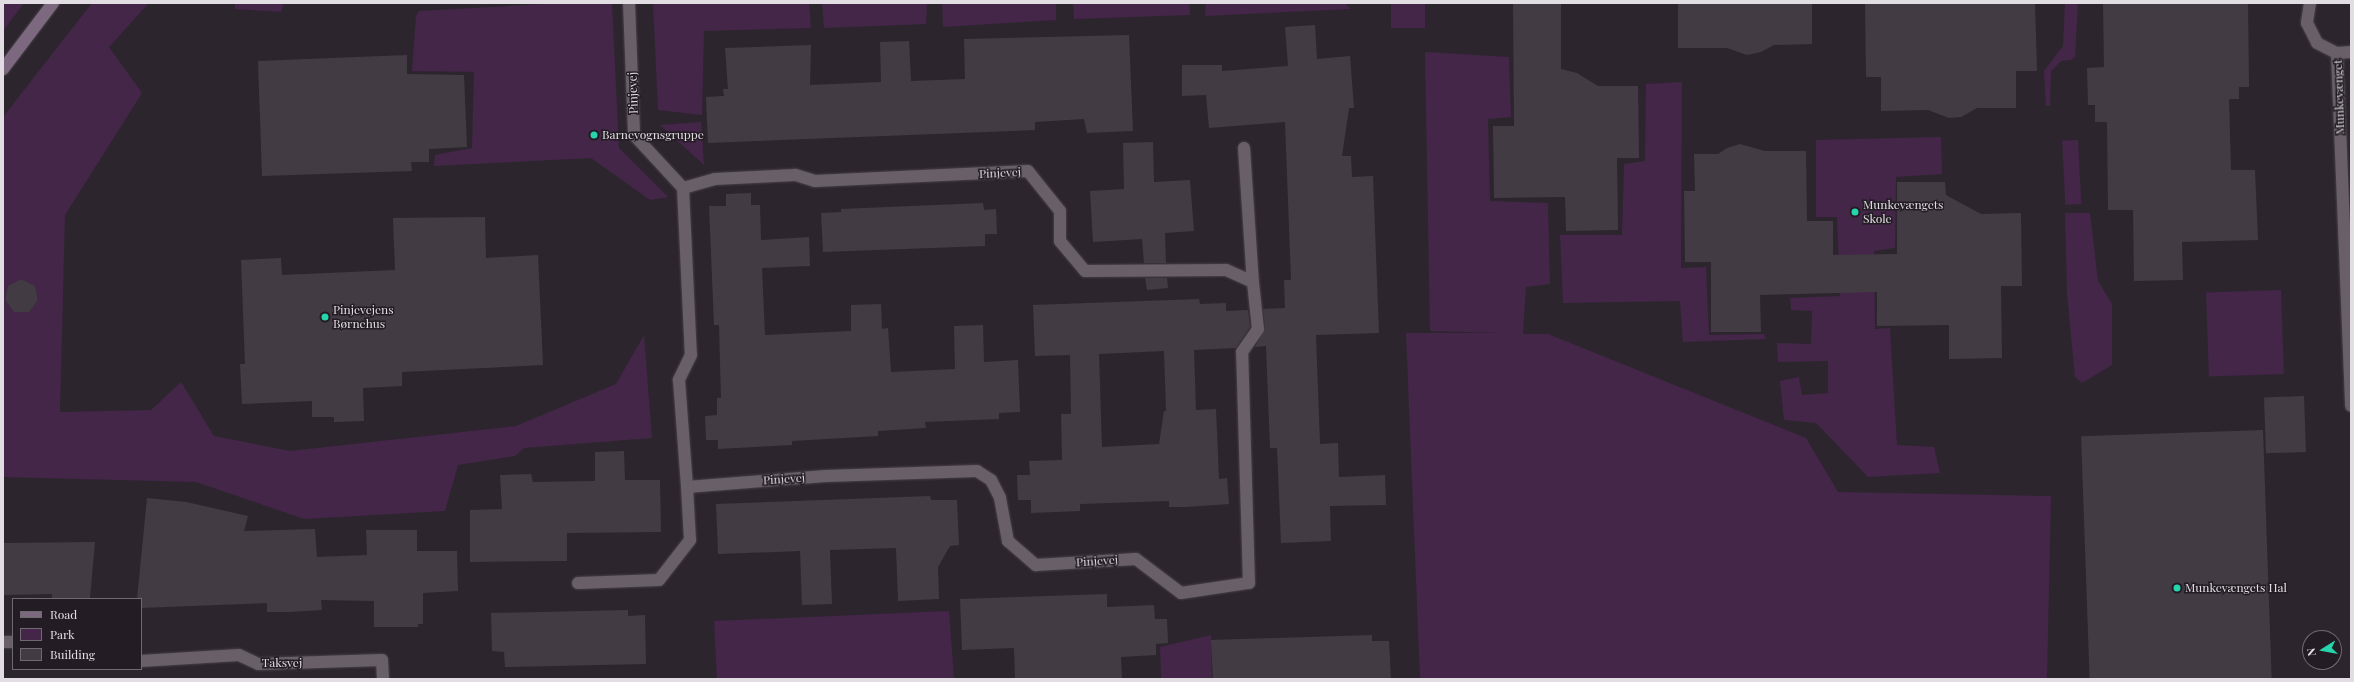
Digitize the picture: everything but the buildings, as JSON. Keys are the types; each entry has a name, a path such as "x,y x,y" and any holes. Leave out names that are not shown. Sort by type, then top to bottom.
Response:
{"main road":[{"path":"3,69 53,3"}],"street":[{"name":"Pinjevej","path":"629,3 634,136 683,188 715,179 795,175 814,181 1028,171 1060,210 1060,242 1085,271 1226,270 1253,282"},
{"path":"2310,3 2307,12 2310,34 2326,50 2337,53 2351,52"},
{"name":"Munkevænget","path":"2337,53 2351,406"},
{"name":"Pinjevej","path":"687,487 826,476 977,471 991,480 1000,498 1008,541 1036,565 1136,559 1181,593 1249,583 1242,352 1258,329 1253,282 1244,148"},
{"path":"578,583 659,580 690,540 679,380 691,355 683,188"},
{"name":"Taksvej","path":"142,661 239,654 258,664 382,660 383,679"}],"green space":[{"path":"3,3 24,3 3,31"},
{"path":"92,3 149,3 109,47 142,93 65,215 60,412 151,410 181,382 214,436 290,451 516,426 616,384 644,335 652,438 524,448 515,456 458,465 445,511 304,519 196,482 3,477 3,117","holes":["21,279 35,286 38,300 28,312 14,312 5,300 8,286"]},
{"path":"235,3 284,3 281,12 235,9"},
{"path":"564,3 612,3 619,148 668,197 650,200 591,158 434,166 435,155 472,148 474,72 412,71 416,16 419,11"},
{"path":"653,3 809,3 811,28 704,31 702,115 658,110"},
{"path":"822,3 927,3 926,24 824,28"},
{"path":"942,3 1056,3 1056,20 943,27"},
{"path":"1073,3 1189,3 1190,15 1074,19"},
{"path":"1206,3 1345,3 1350,9 1205,16"},
{"path":"1391,3 1425,3 1425,28 1391,28"},
{"path":"2065,3 2078,3 2075,57 2071,60 2061,61 2051,71 2050,106 2046,106 2044,71 2063,46"},
{"path":"1425,52 1509,57 1511,117 1488,119 1490,201 1548,203 1550,284 1526,287 1523,334 1548,334 1806,438 1838,492 2051,496 2047,679 1420,679 1406,333 1501,333 1430,331"},
{"path":"1682,82 1681,268 1706,267 1709,335 1764,334 1766,339 1683,342 1680,301 1563,303 1560,235 1622,235 1624,164 1645,161 1646,84"},
{"path":"701,122 704,165 660,125"},
{"path":"1941,137 1942,174 1896,177 1895,248 1874,251 1875,329 1890,328 1897,445 1934,447 1940,473 1868,477 1816,423 1784,420 1780,381 1799,377 1802,395 1828,393 1828,361 1778,362 1777,343 1811,344 1812,311 1791,310 1790,298 1840,296 1837,217 1816,217 1816,140"},
{"path":"2078,140 2081,204 2065,205 2062,141"},
{"path":"2065,213 2090,213 2098,281 2112,304 2112,365 2082,383 2075,377 2067,294"},
{"path":"2281,290 2284,374 2209,377 2206,293"},
{"path":"949,611 954,679 717,679 714,621"},
{"path":"1211,635 1212,679 1161,679 1160,647"}],"place":[{"name":"Barnevognsgruppe","path":"594,135"},
{"name":"Munkevængets Skole","path":"1855,212"},
{"name":"Pinjevejens Børnehus","path":"325,317"},
{"name":"Munkevængets Hal","path":"2177,588"}]}
